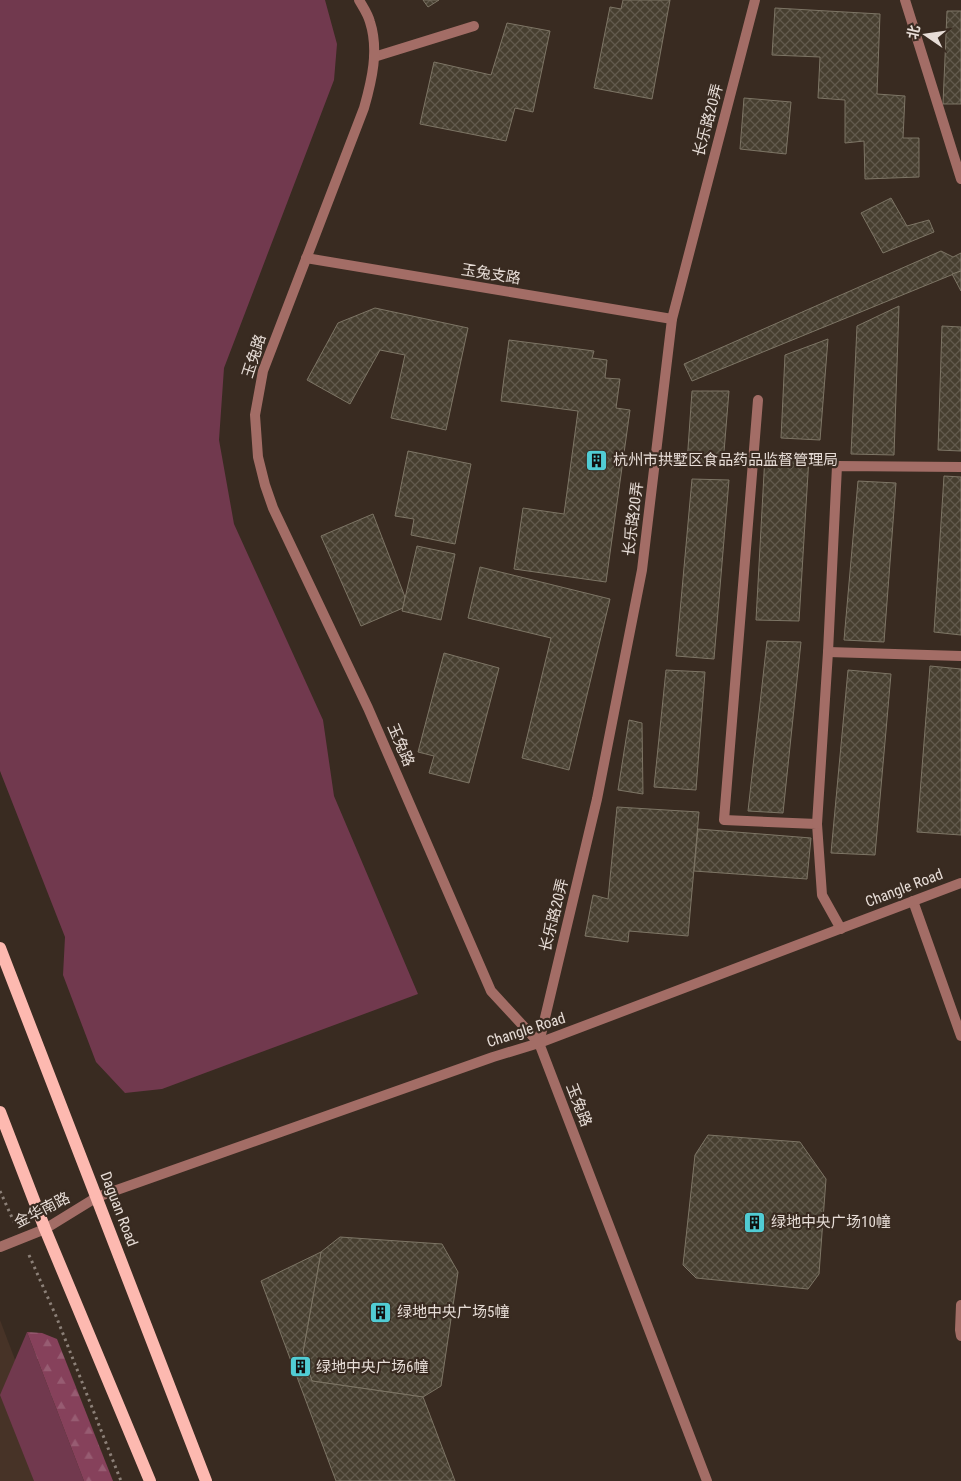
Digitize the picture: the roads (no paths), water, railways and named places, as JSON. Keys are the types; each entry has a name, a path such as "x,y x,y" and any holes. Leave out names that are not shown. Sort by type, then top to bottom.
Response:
{"main road":[{"name":"Daguan Road","path":"0,948 206,1481"},
{"path":"0,1112 45,1229 150,1481"}],"street":[{"name":"玉兔路","path":"359,0 370,22 374,57 372,79 364,108 263,371 255,415 258,457 273,508 368,708 491,991 539,1043 707,1481"},
{"name":"长乐路20弄","path":"539,1043 597,799 642,570 672,319 755,0"},
{"path":"905,0 961,179"},
{"path":"374,57 474,26"},
{"name":"玉兔支路","path":"306,258 672,319"},
{"path":"758,400 724,820 817,824"},
{"path":"840,929 822,895 817,824 838,466 961,467"},
{"path":"828,652 961,656"},
{"name":"Changle Road","path":"97,1197 493,1057 539,1043 961,883"},
{"path":"912,901 961,1036"},
{"name":"金华南路","path":"0,1247 45,1229 97,1197"},
{"path":"961,1305 961,1336"}],"place":[{"name":"杭州市拱墅区食品药品监督管理局","path":"597,460"},
{"name":"绿地中央广场10幢","path":"755,1222"},
{"name":"绿地中央广场5幢","path":"381,1312"},
{"name":"绿地中央广场6幢","path":"300,1367"}]}
